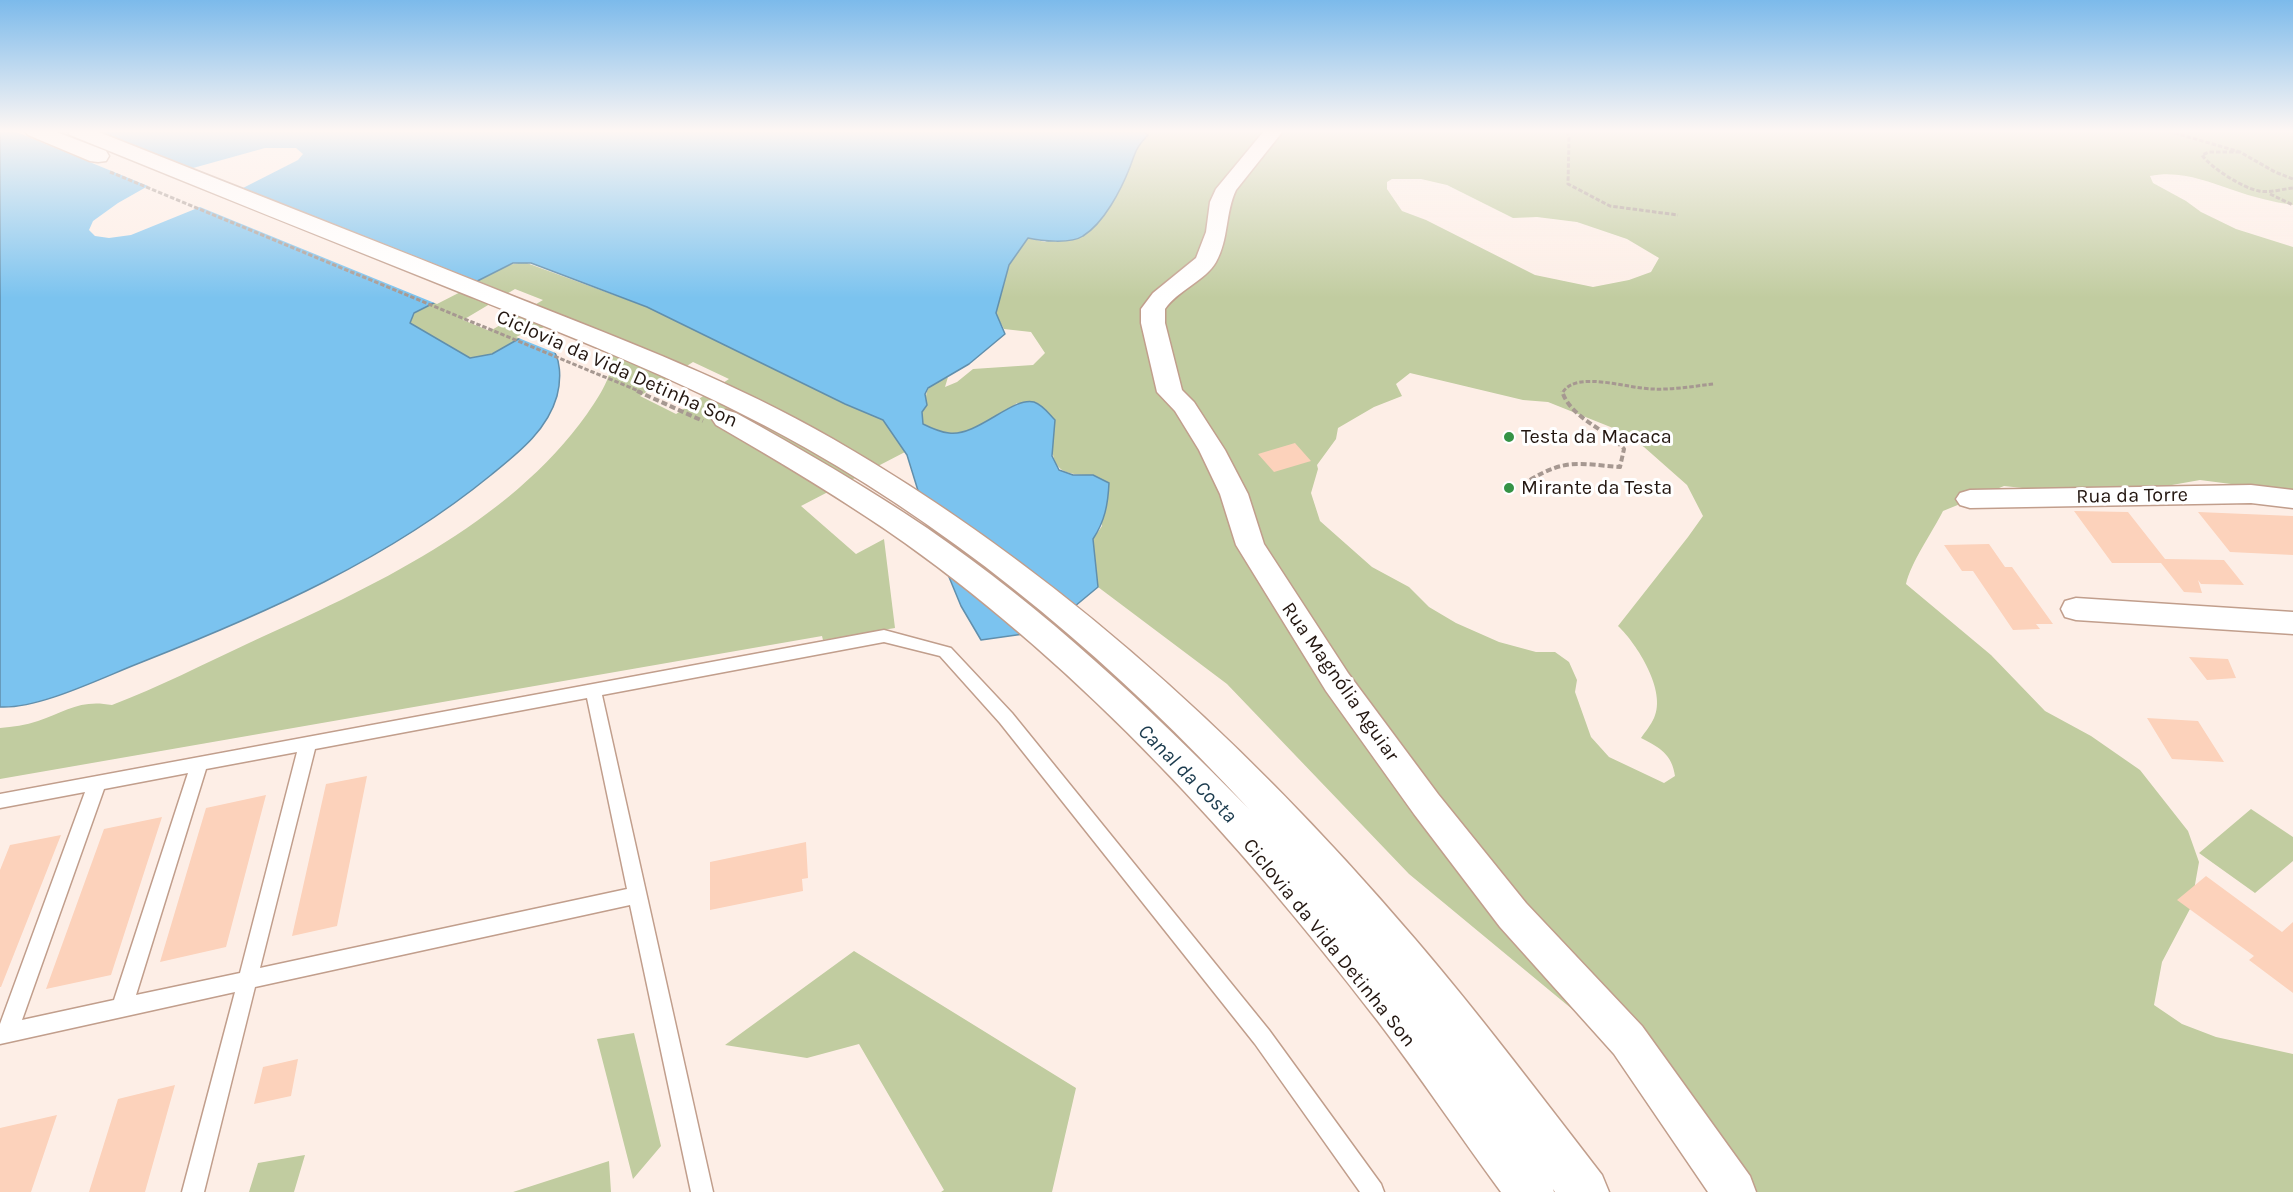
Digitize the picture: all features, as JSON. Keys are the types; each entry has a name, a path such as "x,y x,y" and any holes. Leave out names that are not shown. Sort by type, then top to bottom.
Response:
{"main road":[{"path":"171,187 640,378 719,415 839,483 921,538 1006,602 1094,678 1235,819 1301,893 1393,1007 1530,1192"},
{"path":"185,187 700,382 821,444 946,522 1032,586 1121,661 1266,801 1371,918 1427,986 1585,1192"}],"street":[{"name":"Rua Magnólia Aguiar","path":"1228,187 1220,202 1217,232 1206,261 1161,298 1153,309 1153,323 1170,392 1185,407 1212,450 1234,494 1250,545 1337,682 1426,804 1513,915 1628,1040 1734,1192"},
{"name":"Rua da Torre","path":"1970,499 2251,494 2293,498"},
{"path":"2076,609 2293,623"}],"lane":[{"path":"0,801 884,636 945,652 1006,718 1262,1037 1373,1192"},
{"path":"592,690 702,1192"},
{"path":"193,1192 308,744"},
{"path":"122,1007 199,764"},
{"path":"4,1033 97,783"},
{"path":"4,1033 637,895"}],"path":[{"name":"Ciclovia da Vida Detinha Son","path":"172,187 627,386 706,423"},
{"path":"1573,187 1610,206 1678,215"},
{"path":"2244,187 2278,196 2293,205"},
{"path":"2266,192 2293,188"},
{"path":"1530,480 1548,469 1567,463 1620,467 1624,449 1611,434 1576,412 1562,391 1568,385 1582,382 1603,383 1643,389 1714,384"}],"green space":[{"path":"1120,187 1387,187 1402,211 1426,220 1535,275 1593,287 1629,280 1651,272 1659,258 1627,239 1577,222 1537,217 1513,218 1450,187 2160,187 2201,212 2236,229 2293,247 2293,492 2200,480 2138,491 2041,490 2004,486 1943,511 1917,557 1906,584 1991,655 2045,711 2091,736 2140,770 2188,831 2199,862 2191,907 2162,962 2154,1005 2182,1024 2216,1037 2293,1054 2293,1192 1757,1192 1706,1120 1409,874 1227,684 1098,587 1093,539 1102,526 1093,475 1074,474 1061,469 1054,459 1052,439 1017,403 985,424 957,434 949,434 922,424 922,412 927,405 926,393 930,386 948,377 945,387 957,382 973,369 1033,365 1045,353 1031,332 1004,329 995,313 1009,265 1028,238 1045,242 1115,197","holes":["1410,373 1523,400 1548,402 1618,430 1644,447 1687,485 1703,516 1618,626 1641,656 1657,695 1654,718 1641,738 1664,752 1671,762 1675,776 1664,783 1609,757 1591,737 1575,692 1577,680 1569,662 1555,652 1536,652 1499,642 1456,623 1429,607 1409,587 1372,567 1320,521 1311,493 1318,469 1317,465 1336,439 1338,428 1374,407 1402,396 1396,384"]},
{"path":"2224,187 2293,187 2293,205 2256,197"},
{"path":"524,262 647,307 883,420 905,452 801,506 856,554 884,539 895,628 823,640 822,636 0,779 0,728 19,726 82,705 112,705 342,600 434,550 477,521 518,489 555,453 587,414 601,392 609,376 612,352 546,326 492,354 470,358 410,323 414,313 503,266","holes":["515,289 543,300 490,331 463,320","693,362 729,379 676,414 640,396"]},
{"path":"2251,809 2293,837 2293,861 2255,893 2199,853"},
{"path":"854,951 1076,1088 1052,1192 941,1192 944,1190 859,1044 807,1058 725,1045"},
{"path":"634,1033 661,1146 633,1179 597,1039"},
{"path":"305,1155 294,1192 249,1192 258,1163"},
{"path":"609,1161 611,1192 513,1192"}],"water":[{"path":"0,187 1121,187 1105,215 1091,230 1078,239 1048,241 1028,238 1009,265 996,313 1005,334 969,364 928,388 925,394 927,405 922,412 923,424 949,433 960,433 971,429 1016,405 1034,402 1055,420 1052,456 1059,470 1073,475 1093,475 1109,483 1105,512 1093,539 1098,587 1045,631 981,640 961,606 932,536 907,455 883,420 845,404 647,307 531,263 513,263 414,313 410,323 470,358 492,354 529,333 545,342 553,350 560,376 552,409 539,431 511,458 451,505 410,533 368,559 279,604 71,691 34,703 0,707"}],"pier":[{"path":"147,187 246,187 243,188 480,282 437,304 200,207 131,235 109,238 95,236 89,230 93,221"},
{"path":"529,331 538,332 547,337 558,354 516,337"}],"building":[{"path":"1295,443 1311,461 1274,472 1258,454"},
{"path":"2074,511 2128,512 2165,559 2224,560 2244,585 2201,584 2198,580 2202,593 2184,592 2161,563 2112,563"},
{"path":"2198,512 2293,516 2293,555 2230,552"},
{"path":"1989,544 2005,567 2012,567 2053,624 2036,624 2040,629 2013,630 1973,571 1962,571 1944,545"},
{"path":"2189,657 2228,659 2236,678 2207,680"},
{"path":"2147,718 2198,721 2224,762 2172,759"},
{"path":"367,776 337,926 292,936 326,784"},
{"path":"266,795 226,947 160,962 206,808"},
{"path":"162,817 111,975 46,989 104,829"},
{"path":"61,835 0,987 0,870 10,845"},
{"path":"806,842 808,878 802,879 803,891 710,910 710,862"},
{"path":"2206,876 2282,932 2293,922 2293,993 2249,960 2254,956 2177,900"},
{"path":"298,1059 291,1096 254,1104 263,1067"},
{"path":"175,1085 145,1192 89,1192 118,1099"},
{"path":"57,1115 31,1192 0,1192 0,1128"}],"place":[{"name":"Testa da Macaca","path":"1509,437"},
{"name":"Mirante da Testa","path":"1509,488"}],"water label":[{"name":"Canal da Costa","path":"1187,774"}]}
